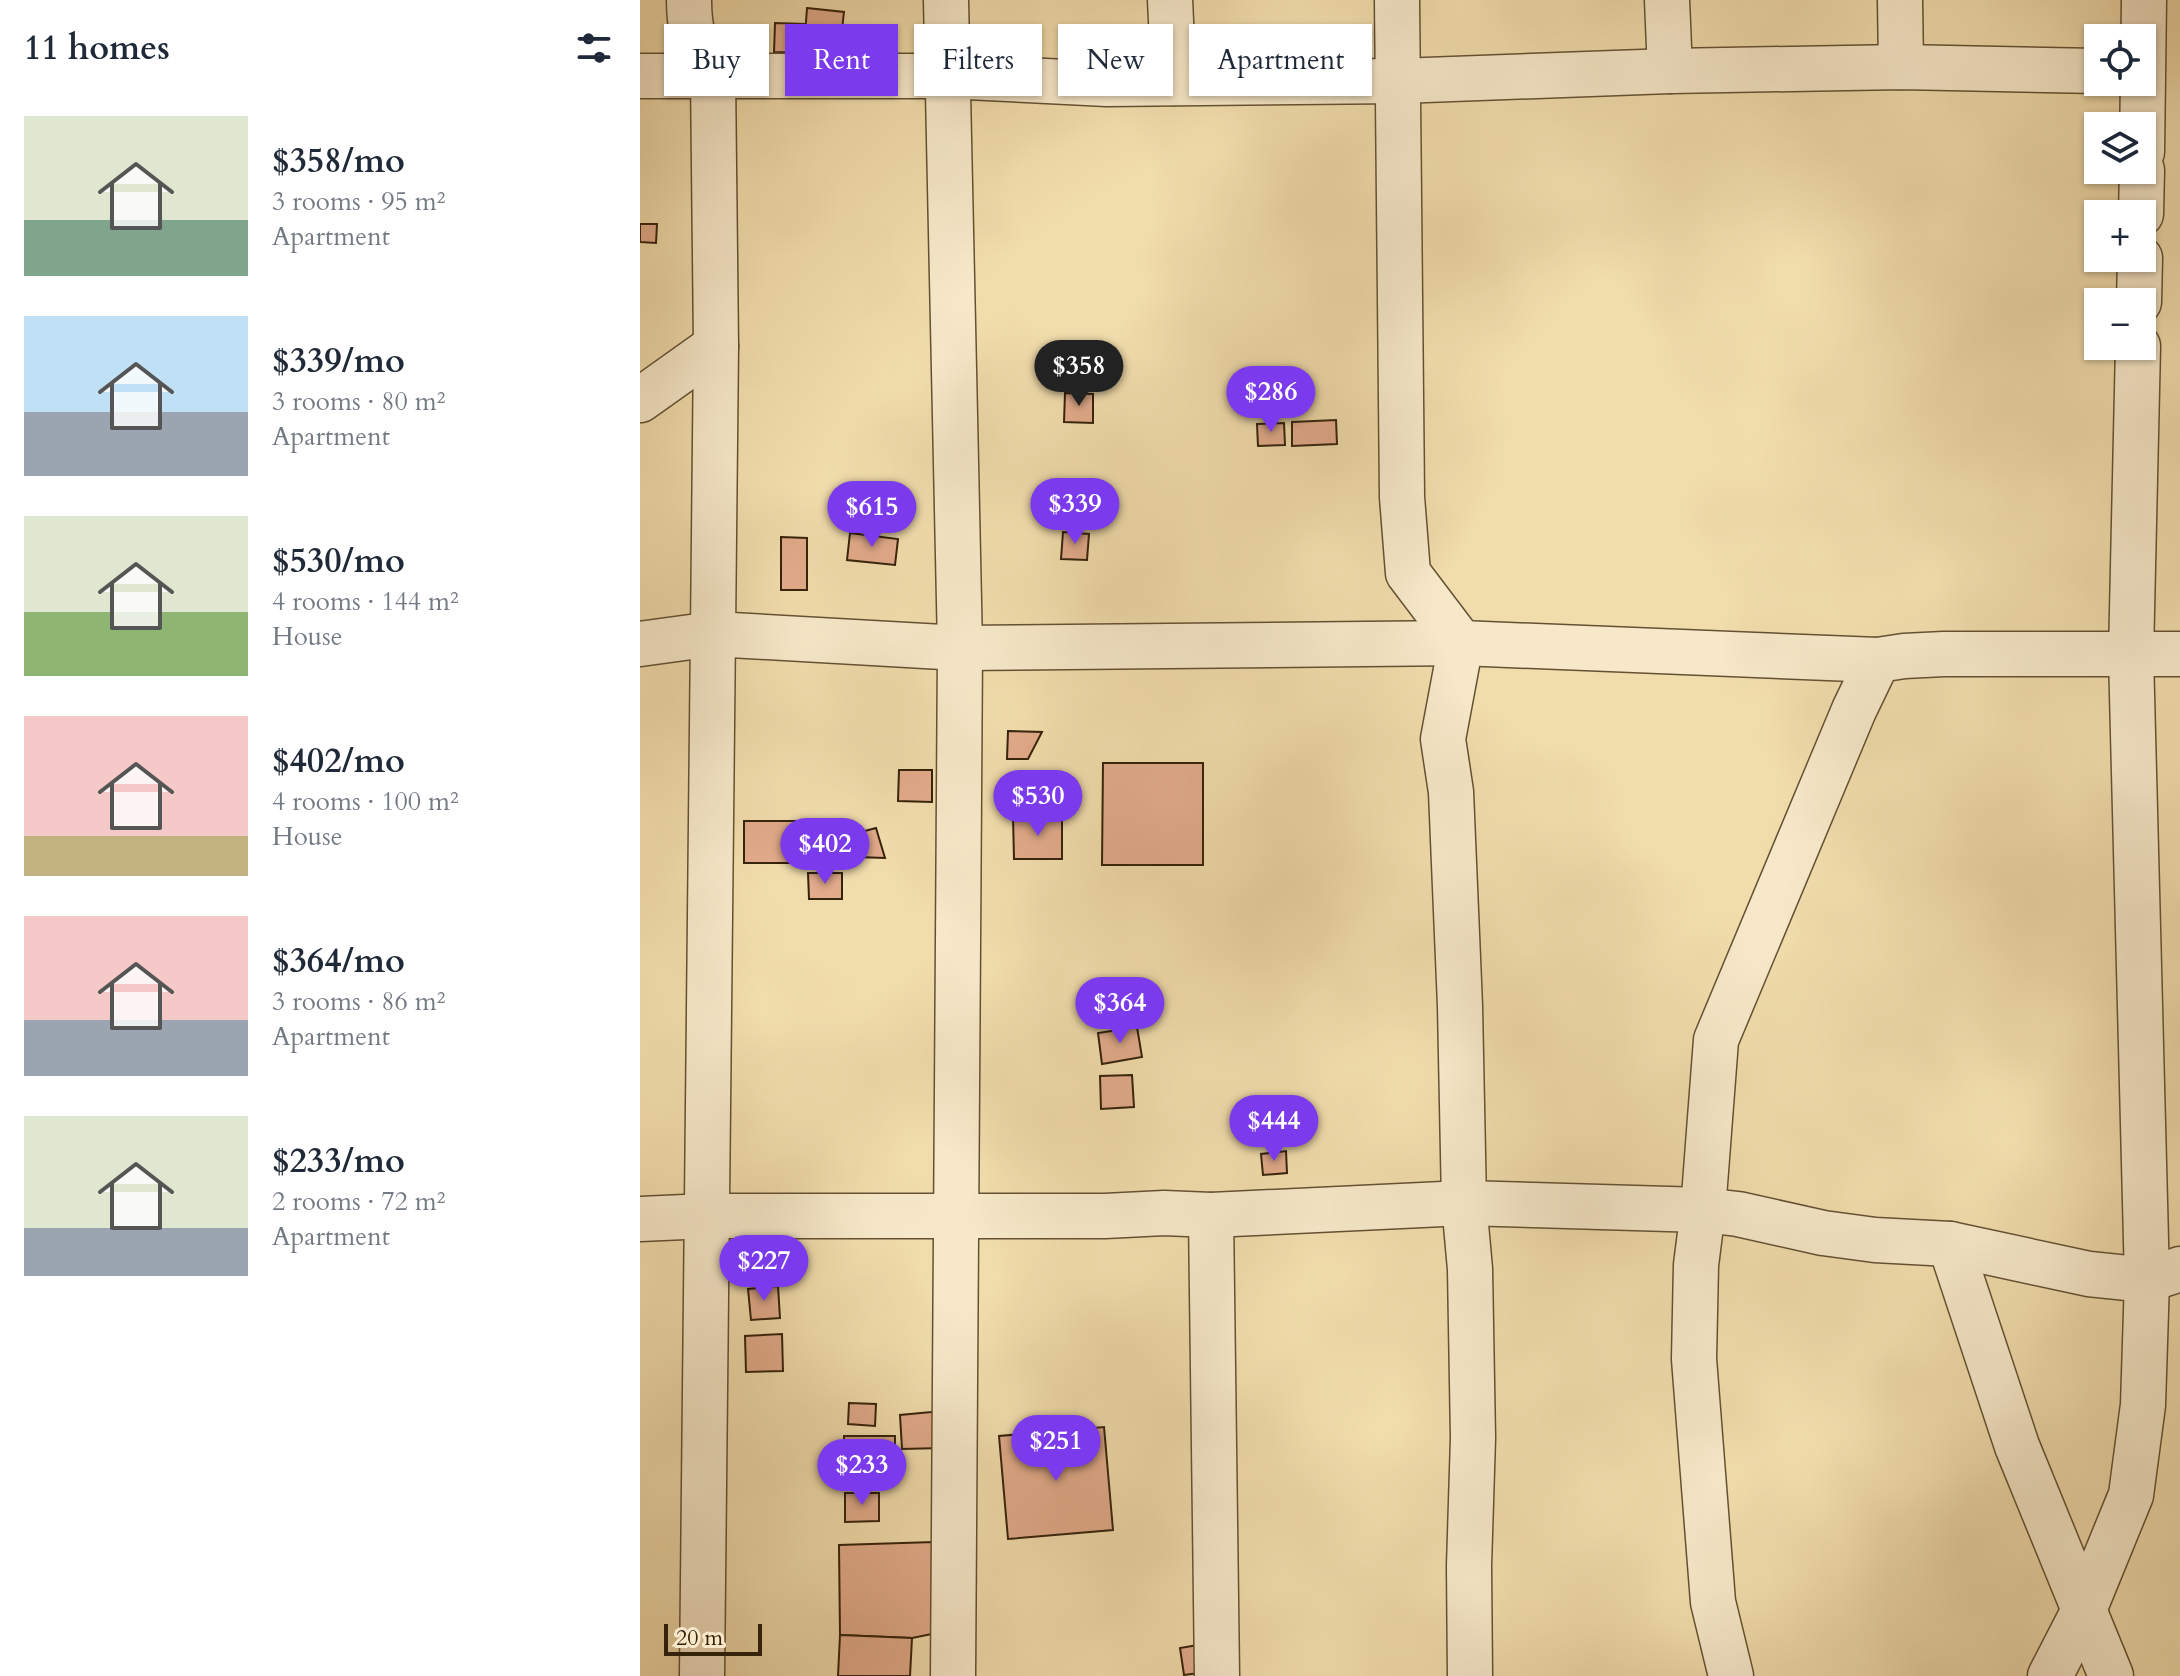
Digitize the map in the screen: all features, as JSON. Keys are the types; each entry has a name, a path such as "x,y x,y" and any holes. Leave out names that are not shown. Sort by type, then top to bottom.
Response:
{"street":[{"path":"689,0 689,24"},
{"path":"946,0 946,24"},
{"path":"1170,0 1174,83"},
{"path":"1397,0 1402,497 1408,573 1461,643 1443,739 1452,807 1464,1203 1470,1269 1473,1438 1470,1676"},
{"path":"1667,0 1670,71"},
{"path":"1900,0 1901,67"},
{"path":"2144,0 2148,24"},
{"path":"1042,81 1107,84 1399,81 1670,71 1901,67 2084,71"},
{"path":"640,76 664,76"},
{"path":"769,77 914,76"},
{"path":"702,1676 716,346 713,96"},
{"path":"946,96 960,648 953,1676"},
{"path":"640,400 716,346"},
{"path":"2050,1676 2084,1610 2131,1495 2164,1275 2131,655 2138,360"},
{"path":"640,644 713,634 960,648 1461,643 1878,660 1944,654 2180,654"},
{"path":"1731,1676 1713,1602 1694,1359 1696,1265 1716,1040 1854,710 1878,660"},
{"path":"640,1219 707,1216 1211,1215 1464,1203 1703,1210 1738,1214 1836,1235 1950,1244 2089,1274 2164,1275"},
{"path":"1211,1215 1217,1676"},
{"path":"1950,1244 2017,1446 2111,1676"}],"building":[{"path":"807,8 844,12 843,24 806,24"},
{"path":"775,23 805,24 785,24 785,52 774,52"},
{"path":"640,224 657,224 656,243 640,242"},
{"path":"1065,393 1093,394 1093,423 1064,422"},
{"path":"1336,420 1337,444 1292,446 1292,422"},
{"path":"1284,423 1285,445 1258,446 1257,424"},
{"path":"1063,532 1089,534 1087,560 1061,559"},
{"path":"850,533 898,539 895,565 847,560"},
{"path":"781,537 807,538 807,590 781,590"},
{"path":"1008,731 1042,732 1028,759 1007,759"},
{"path":"1103,763 1203,763 1203,865 1102,865"},
{"path":"899,770 932,770 932,802 898,801"},
{"path":"1062,816 1062,859 1014,859 1013,817"},
{"path":"744,821 799,821 799,863 744,863"},
{"path":"876,828 885,858 856,857 850,835"},
{"path":"808,873 842,873 842,899 809,899"},
{"path":"1137,1027 1142,1057 1102,1064 1098,1033"},
{"path":"1132,1075 1134,1107 1101,1109 1100,1076"},
{"path":"1286,1151 1287,1173 1263,1175 1261,1154"},
{"path":"778,1286 780,1318 751,1320 748,1289"},
{"path":"782,1334 783,1371 746,1372 745,1336"},
{"path":"849,1403 876,1404 875,1426 848,1424"},
{"path":"942,1411 942,1448 902,1449 900,1415"},
{"path":"1104,1427 1113,1530 1008,1539 999,1436"},
{"path":"844,1436 895,1436 895,1468 844,1468"},
{"path":"845,1493 879,1493 879,1521 845,1522"},
{"path":"934,1542 937,1633 912,1638 840,1635 839,1545"},
{"path":"840,1635 912,1638 910,1676 838,1676"},
{"path":"1204,1644 1199,1673 1184,1675 1180,1648"}]}
